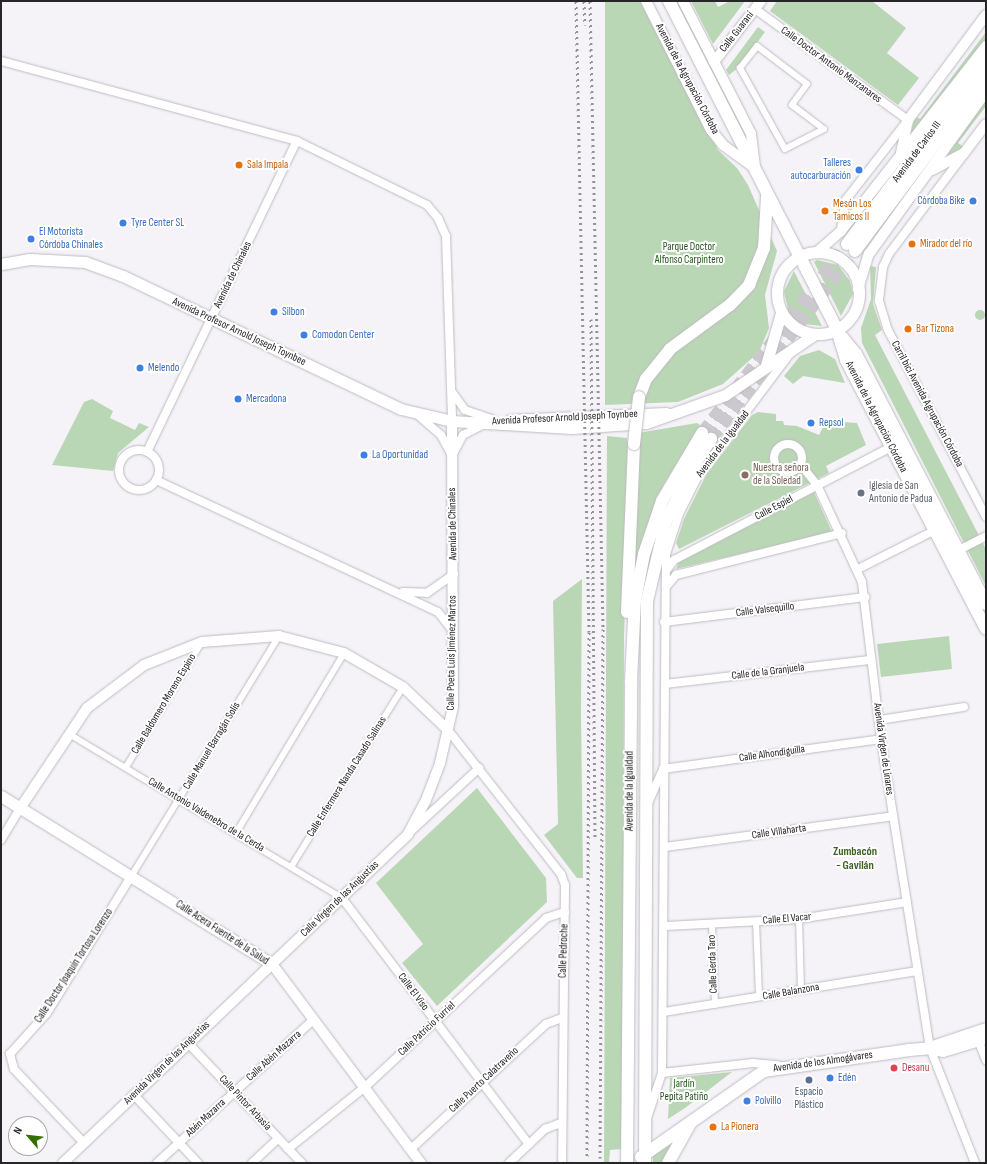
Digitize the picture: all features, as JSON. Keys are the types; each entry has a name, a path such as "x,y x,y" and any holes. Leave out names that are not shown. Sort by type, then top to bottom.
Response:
{"main road":[{"name":"Avenida de la Agrupación Córdoba","path":"669,1 767,196 837,330 846,360 891,447 940,528"},
{"name":"Avenida de Carlos III","path":"986,60 851,247 986,76"},
{"path":"631,681 627,647 628,564 634,444 639,397 646,379 670,349 730,305 749,285 764,248 767,196"},
{"path":"766,365 781,313 777,287 781,274 799,256 816,252 829,253 845,262 856,277 858,289 854,312 837,330 815,334 795,328 781,313"},
{"name":"Avenida Profesor Arnold Joseph Toynbee","path":"1,264 30,259 85,262 123,276 211,320 419,416 474,423 610,427 681,413 725,395 766,365 815,334"},
{"name":"Avenida de la Agrupación Córdoba","path":"837,330 856,354 953,553 986,630"},
{"name":"Avenida Profesor Arnold Joseph Toynbee","path":"474,423 681,413"},
{"name":"Avenida de la Igualdad","path":"627,1163 631,681 635,600 645,549 670,484 707,436 673,504 652,572 646,629 645,1158"},
{"name":"Avenida de la Agrupación Córdoba","path":"953,553 986,604"},
{"name":"Calle Acera Fuente de la Salud","path":"1,796 132,875 272,964"},
{"name":"Avenida de los Almogávares","path":"645,1158 692,1121 751,1078 783,1066 930,1048 986,1029"},
{"name":"Avenida de los Almogávares","path":"930,1048 943,1051 982,1039"},
{"path":"668,1163 692,1121"},
{"path":"634,1163 645,1158"}],"street":[{"name":"Avenida de la Agrupación Córdoba","path":"646,1 711,130 723,145 755,171"},
{"name":"Avenida de la Agrupación Córdoba","path":"684,1 751,134 755,171"},
{"name":"Calle Guaraní","path":"714,62 758,5"},
{"name":"Calle Doctor Antonio Manzanares","path":"758,5 908,120"},
{"name":"Avenida de Carlos III","path":"841,231 845,201 908,120 986,15"},
{"path":"757,46 807,84 792,105 824,130 784,149 740,68 757,46"},
{"name":"Avenida de Carlos III","path":"816,252 841,231 986,46"},
{"name":"Avenida de Chinales","path":"1,61 297,141 414,196 438,218 446,248 452,421 454,574 427,593 396,591"},
{"name":"Avenida de Carlos III","path":"858,289 869,254 986,92"},
{"name":"Avenida de Carlos III","path":"901,155 908,120"},
{"name":"Avenida de Carlos III","path":"879,287 889,254 986,124"},
{"name":"Avenida de Chinales","path":"148,452 297,141"},
{"name":"Avenida de Carlos III","path":"924,177 967,151"},
{"name":"Carril bici Avenida Agrupación Córdoba","path":"879,287 884,322 986,517"},
{"name":"Avenida de la Igualdad","path":"645,1122 662,1083 666,926 663,769 665,684 664,592 669,542 698,476 798,344"},
{"name":"Avenida de Chinales","path":"450,383 456,402 465,410 502,421"},
{"name":"Avenida de Chinales","path":"419,416 441,435 452,458"},
{"name":"Avenida de Chinales","path":"452,458 463,435 487,424"},
{"name":"Calle Espiel","path":"665,576 674,560 891,447"},
{"path":"135,450 148,452 157,461 156,480 140,490 127,486 120,475 124,457 135,450"},
{"name":"Avenida Virgen de Linares","path":"801,465 817,485 842,533 858,569 865,597 870,660 881,739 930,1048 975,1163"},
{"name":"Avenida de Chinales","path":"156,480 396,591 438,612 455,636"},
{"path":"858,569 940,528"},
{"path":"664,592 668,580 676,575 842,533"},
{"path":"953,553 986,536"},
{"name":"Calle Poeta Luis Jiménez Martos","path":"448,730 453,708 455,636 454,574"},
{"name":"Calle Valsequillo","path":"664,622 865,597"},
{"path":"1,840 21,807 87,708 110,687 144,665 202,642 279,636 344,652 403,687 448,730 480,768"},
{"name":"Calle Manuel Barragán Solís","path":"132,875 279,636"},
{"name":"Calle Baldomero Moreno Espino","path":"126,767 202,642"},
{"path":"236,833 344,652"},
{"name":"Calle de la Granjuela","path":"665,684 870,660"},
{"name":"Calle Enfermera Nanda Casado Salinas","path":"291,867 403,687"},
{"path":"879,720 964,708"},
{"name":"Calle Virgen de las Angustias","path":"408,834 426,800 448,730"},
{"name":"Calle Antonio Valdenebro de la Cerda","path":"69,734 180,799 342,898"},
{"name":"Calle Alhondiguilla","path":"663,769 881,739"},
{"name":"Calle Virgen de las Angustias","path":"272,964 408,834 480,768"},
{"name":"Calle Pedroche","path":"480,768 562,874 566,885 562,1018 562,1163"},
{"name":"Avenida de la Igualdad","path":"646,808 663,769"},
{"name":"Calle Villaharta","path":"665,847 893,816"},
{"name":"Calle Doctor Joaquín Tortosa Lorenzo","path":"84,1142 14,1069 10,1054 47,1013 132,875"},
{"name":"Calle El Viso","path":"342,898 529,1144"},
{"name":"Calle El Vacar","path":"666,926 799,919 907,902"},
{"name":"Calle Patricio Furriel","path":"288,1149 364,1088 546,918 565,912"},
{"path":"799,919 801,990"},
{"path":"756,921 759,997"},
{"name":"Calle Gerda Taro","path":"712,924 715,1005"},
{"name":"Calle Acera Fuente de la Salud","path":"272,964 422,1163"},
{"name":"Avenida Virgen de las Angustias","path":"63,1163 272,964"},
{"name":"Calle Balanzona","path":"664,1012 715,1005 918,971"},
{"name":"Calle Puerto Calatraveño","path":"411,1149 546,1024 562,1018"},
{"name":"Calle Abén Mazarra","path":"234,1092 313,1020"},
{"path":"982,1039 986,1060"},
{"name":"Calle Pintor Arbasia","path":"188,1043 302,1163"},
{"path":"662,1073 753,1063 783,1066"},
{"name":"Abén Mazarra","path":"178,1144 234,1092"},
{"path":"134,1095 178,1144 198,1163"},
{"path":"508,1163 546,1129 561,1123"},
{"path":"252,1163 278,1139"},
{"path":"157,1163 178,1144"}],"green space":[{"name":"Parque Doctor Alfonso Carpintero","path":"605,1 644,1 718,150 737,168 748,185 777,251 765,295 769,328 759,352 723,384 678,402 605,405"},
{"path":"691,1 715,1 718,7 730,1 745,1 713,44"},
{"path":"777,1 872,1 906,28 887,53 919,78 898,105 770,11"},
{"path":"758,27 765,32 739,67 729,75 726,70"},
{"path":"986,32 986,40 909,141 915,116 920,119"},
{"path":"986,97 986,106 958,143 964,147 942,158"},
{"path":"817,260 838,265 850,281 853,294 841,316 814,262"},
{"path":"870,266 876,267 873,304 882,330 875,335 986,549 986,586 862,343 861,328 871,299"},
{"path":"794,271 822,326 804,324 788,310 784,291"},
{"path":"978,310 982,310 985,315 982,320 978,320 975,317 975,313"},
{"path":"819,350 835,359 845,383 803,376 793,384 784,376 800,356"},
{"path":"92,399 113,411 110,418 135,430 139,423 149,427 118,453 113,471 52,465 84,402"},
{"path":"758,412 776,414 776,421 783,421 784,425 797,426 819,435 826,421 857,423 866,445 826,466 829,473 679,549 676,543 684,519 706,475 752,415"},
{"path":"697,423 700,425 657,496 634,573 638,433"},
{"path":"607,436 627,438 627,449 631,450 624,636 622,1149 610,1150 609,1162 604,1162"},
{"path":"814,492 832,532 676,569 678,563"},
{"path":"582,579 581,712 583,878 577,878 544,835 558,824 553,601"},
{"path":"949,636 952,669 881,677 877,644"},
{"path":"477,788 546,878 547,902 437,1006 402,963 423,944 376,883"},
{"name":"Jardín Pepita Patiño","path":"732,1072 685,1108 668,1119 670,1078"},
{"path":"667,1144 672,1147 663,1163 653,1163 653,1155"}],"tunnel":[{"path":"702,433 847,244"},
{"path":"711,439 855,251"}],"railway":[{"path":"576,1 589,632 587,1157"},
{"path":"584,1 585,25"},
{"path":"590,1 603,629 600,1158"},
{"path":"591,319 595,839"}],"place":[{"name":"Sala Impala","path":"239,165"},
{"name":"Talleres autocarburación","path":"859,170"},
{"name":"Córdoba Bike","path":"973,201"},
{"name":"Mesón Los Tamicos II","path":"825,211"},
{"name":"Tyre Center SL","path":"123,223"},
{"name":"El Motorista Córdoba Chinales","path":"31,239"},
{"name":"Mirador del río","path":"912,244"},
{"name":"Silbon","path":"274,312"},
{"name":"Bar Tizona","path":"908,329"},
{"name":"Comodon Center","path":"304,335"},
{"name":"Melendo","path":"140,368"},
{"name":"Mercadona","path":"238,399"},
{"name":"Repsol","path":"811,423"},
{"name":"La Oportunidad","path":"364,455"},
{"name":"Nuestra señora de la Soledad","path":"745,475"},
{"name":"Iglesia de San Antonio de Padua","path":"861,493"},
{"name":"Desanu","path":"894,1068"},
{"name":"Edén","path":"830,1078"},
{"name":"Espacio Plástico","path":"809,1080"},
{"name":"Polvillo","path":"747,1101"},
{"name":"La Pionera","path":"713,1127"}],"district":[{"name":"Zumbacón - Gavilán","path":"855,859"}]}
